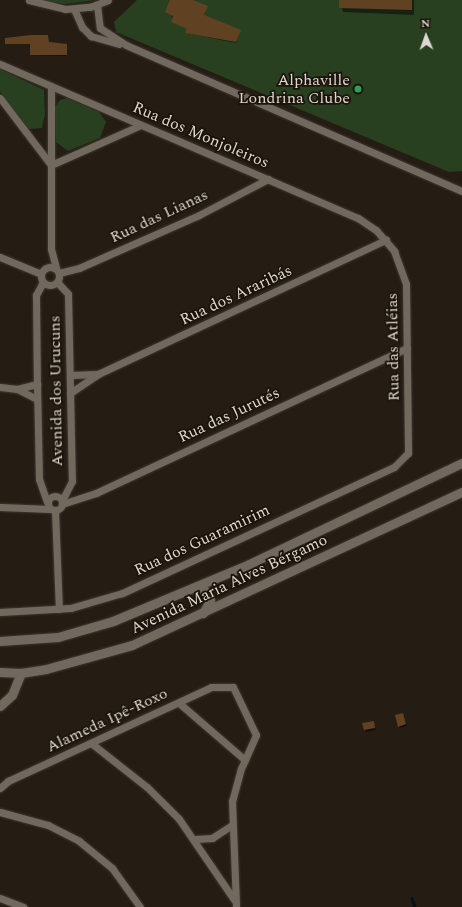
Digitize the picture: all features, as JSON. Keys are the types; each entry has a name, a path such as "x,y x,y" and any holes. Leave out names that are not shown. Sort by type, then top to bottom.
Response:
{"street":[{"path":"29,0 74,9 97,5 108,0"},
{"path":"97,5 100,28 126,45"},
{"path":"74,9 78,22 92,36 126,45 462,191"},
{"name":"Rua dos Monjoleiros","path":"0,64 362,219 386,240"},
{"path":"51,86 51,249 58,270 58,282 49,285 43,282 43,271 51,249"},
{"path":"0,98 51,165"},
{"path":"51,165 141,125"},
{"name":"Rua das Lianas","path":"43,271 79,268 199,215 268,179"},
{"name":"Rua das Atléias","path":"386,240 405,279 407,348 405,458"},
{"name":"Rua dos Araribás","path":"70,393 98,374 386,240"},
{"path":"0,257 43,271"},
{"name":"Avenida dos Urucuns","path":"43,282 36,296 38,479 51,508 59,610"},
{"name":"Avenida dos Urucuns","path":"58,282 68,294 72,483 62,502"},
{"name":"Rua das Jurutés","path":"62,502 96,493 407,348"},
{"name":"Rua dos Araribás","path":"70,375 98,374"},
{"path":"17,389 37,384"},
{"path":"0,387 17,389 37,399"},
{"name":"Rua dos Guaramirim","path":"0,612 59,610 93,603 134,587 405,458"},
{"name":"Avenida Maria Alves Bérgamo","path":"0,641 38,640 79,632 198,586 462,463"},
{"name":"Avenida Maria Alves Bérgamo","path":"0,672 22,673 98,656 202,614 462,492"},
{"path":"0,507 51,508 62,502 54,496 51,508"},
{"path":"198,586 207,592 210,600 202,614"},
{"path":"0,706 12,695 22,673"},
{"name":"Alameda Ipê-Roxo","path":"0,788 91,743 215,686 229,685 240,695 256,730 256,740 245,760"},
{"path":"179,703 245,760 233,793 232,825 235,904"},
{"path":"91,743 148,787 195,839 235,904"},
{"path":"0,812 48,825 88,847 112,868 140,907"},
{"path":"195,839 212,838 232,825"},
{"path":"0,898 23,907"}],"green space":[{"path":"40,0 96,0 65,4"},
{"name":"Alphaville Londrina Clube","path":"137,0 462,0 462,171 449,172 116,32 114,22"},
{"path":"0,69 44,90 45,114 42,128 29,129 0,92"},
{"path":"67,98 99,112 106,122 100,138 68,151 56,142 55,107 60,100"}],"building":[{"path":"170,0 193,0 208,6 204,15 241,30 236,42 185,33 187,29 171,22 173,16 165,12"},
{"path":"339,0 412,0 412,10 339,8"},
{"path":"48,35 49,42 67,44 67,55 30,55 30,44 5,44 5,38"},
{"path":"403,713 406,724 398,727 395,715"},
{"path":"374,721 375,728 364,730 362,723"}],"waterway":[{"path":"412,898 415,907"}],"place":[{"name":"Alphaville Londrina Clube","path":"358,89"}]}
